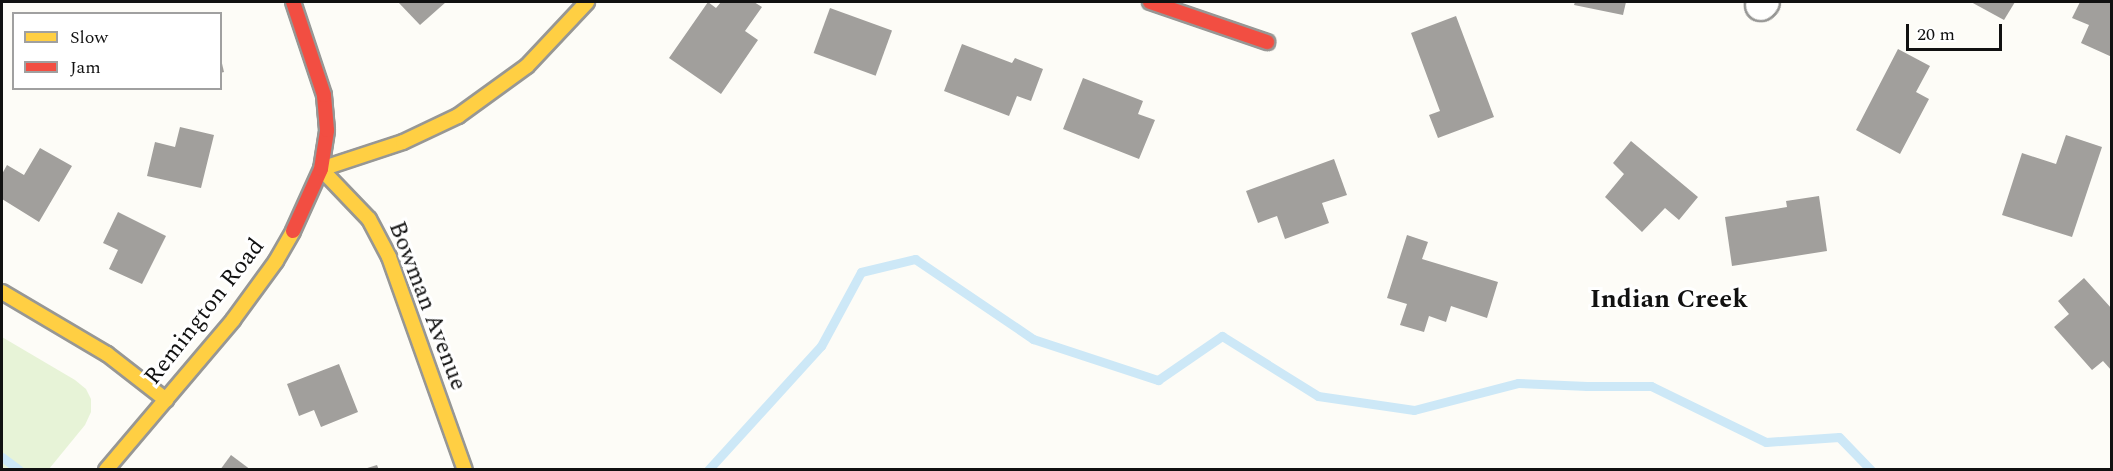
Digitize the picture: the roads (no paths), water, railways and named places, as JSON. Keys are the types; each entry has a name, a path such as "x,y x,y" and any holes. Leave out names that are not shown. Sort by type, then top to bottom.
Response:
{"street":[{"path":"293,2 324,95 327,130 321,169 403,142 458,116 527,66 587,2"},
{"path":"1150,2 1266,42"},
{"name":"Remington Road","path":"107,468 233,320 276,261 301,217 321,169"},
{"name":"Bowman Avenue","path":"321,169 369,219 389,257 465,470"},
{"path":"2,292 107,354 166,400"}],"waterway":[{"path":"708,470 821,346 861,272 915,259 1033,339 1158,380 1222,336 1318,396 1414,410 1518,383 1651,386 1766,442 1839,437 1871,470"},
{"path":"2,457 19,470"}],"district":[{"name":"Indian Creek","path":"1669,300"}]}
